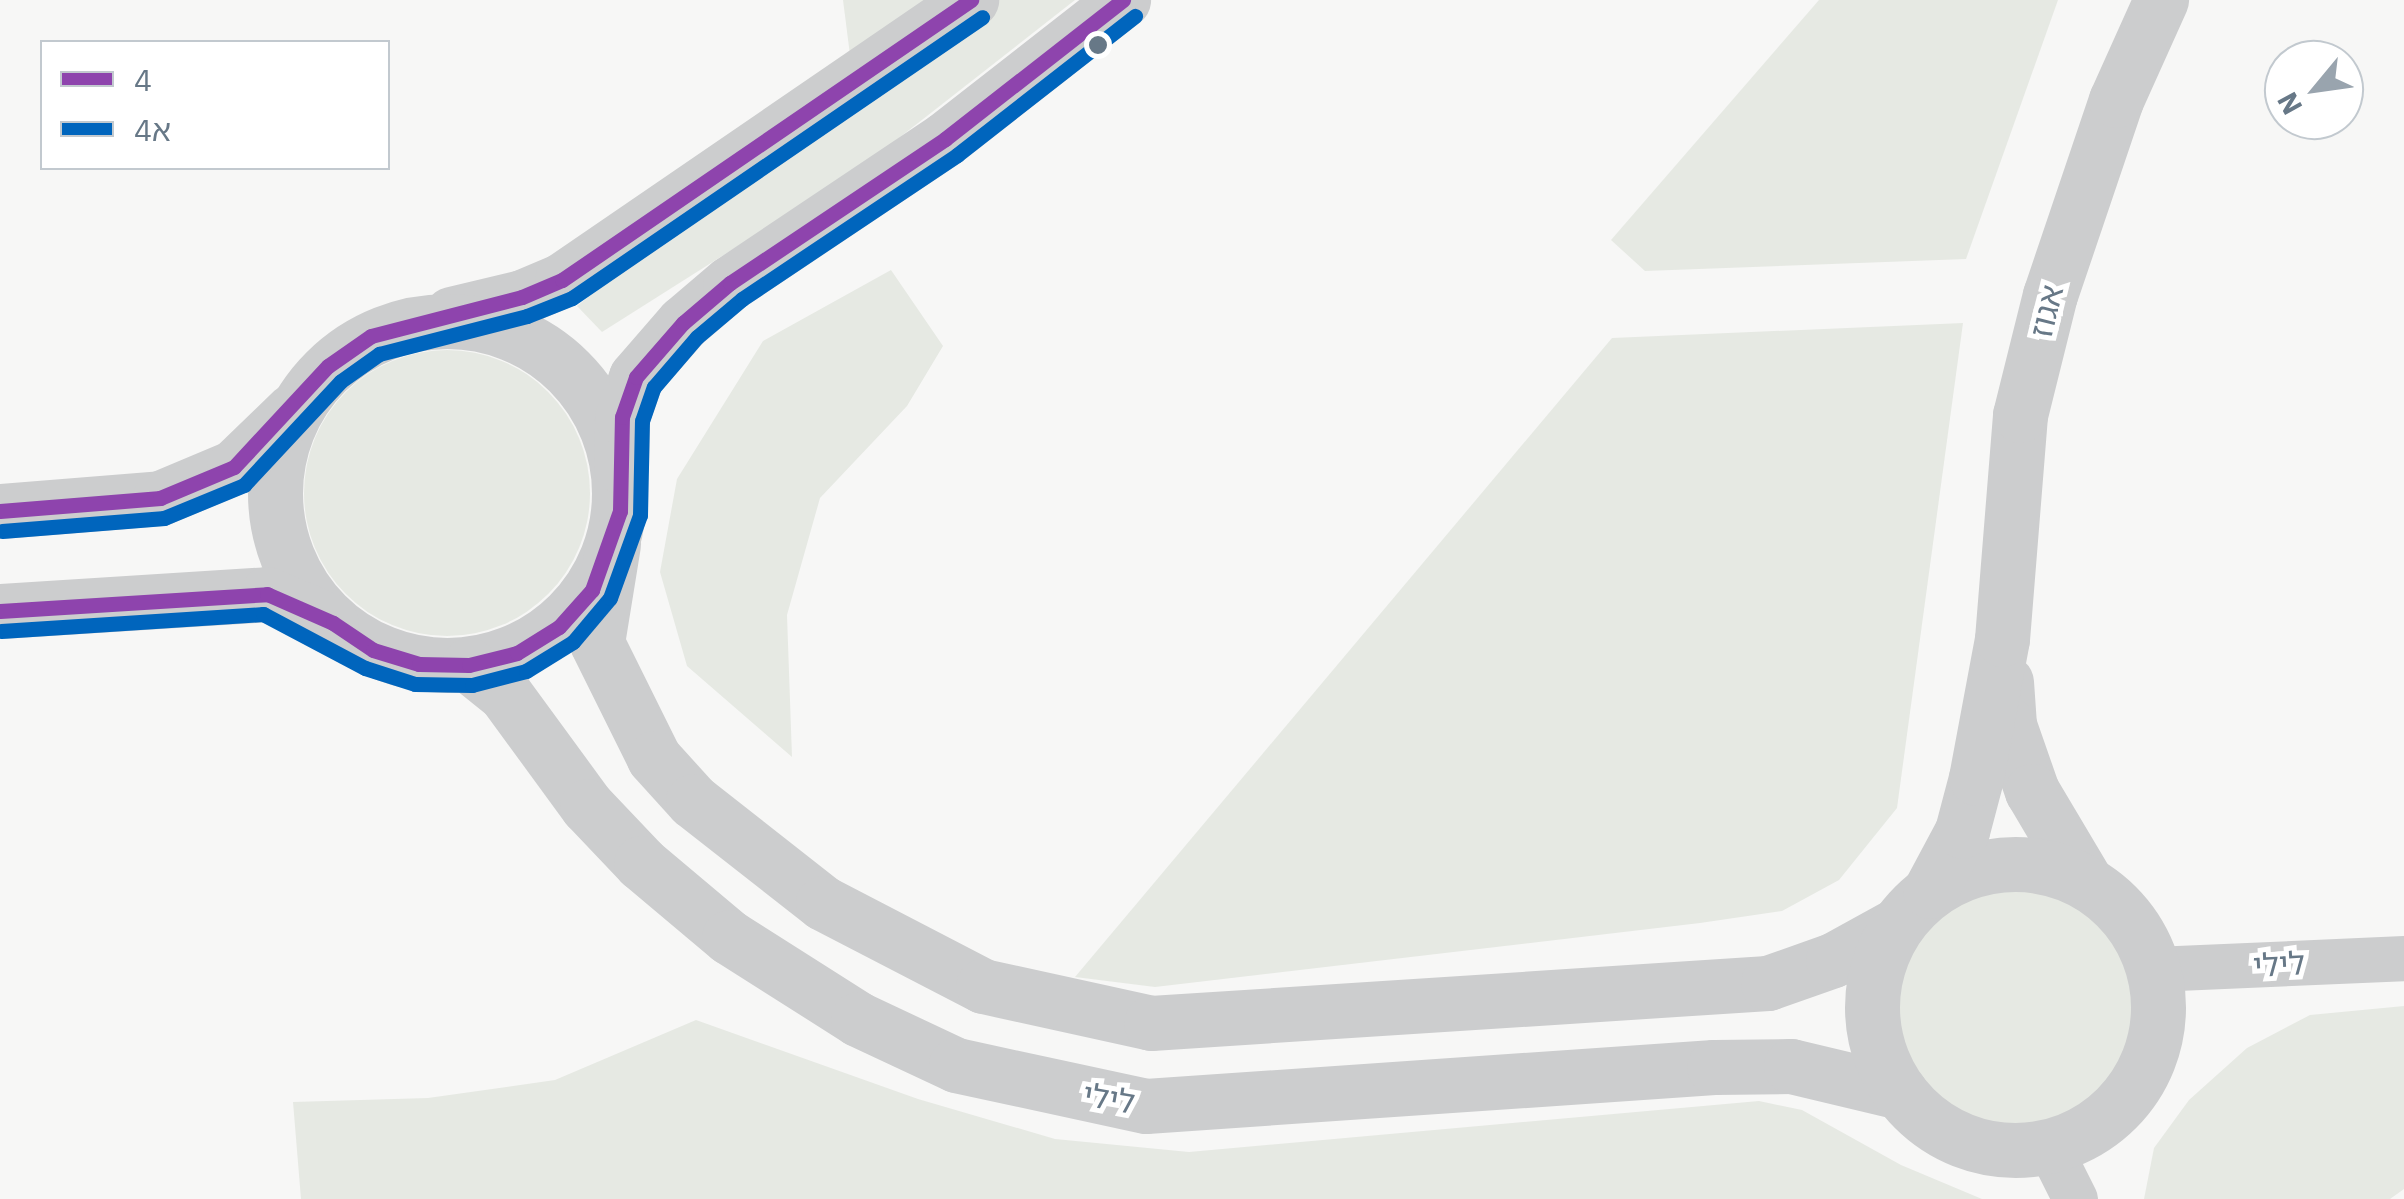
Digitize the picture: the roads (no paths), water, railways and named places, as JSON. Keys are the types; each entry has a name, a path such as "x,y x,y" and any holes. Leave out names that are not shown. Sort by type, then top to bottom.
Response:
{"street":[{"path":"0,511 160,498 234,467 295,408 328,366 371,336 522,297 562,280 970,0"},
{"path":"1123,0 945,138 730,283 683,323 636,377 622,417 614,544 597,643 654,758 693,801 823,902 983,986 1151,1022 1768,983 1834,960 1966,872 2006,864 2048,868 2086,882 2116,905 2154,969 2158,1007 2151,1054 2128,1096 2093,1128 2049,1147 2007,1151 1966,1142 1930,1122 1900,1092 1879,1053 1872,1010 1878,965 1914,908"},
{"name":"אגוז","path":"1914,908 1962,831 2002,639 2020,416 2066,234 2162,0"},
{"path":"422,320 478,322 532,341 576,376 606,424 620,479"},
{"path":"295,408 276,464 276,522 296,578 333,622"},
{"path":"0,611 267,594 333,622 373,650 420,664 469,665 517,652 558,626 592,590 614,544"},
{"name":"אגוז","path":"2002,639 2010,724 2032,791 2086,882"},
{"name":"לילי","path":"469,665 505,694 587,806 641,863 730,937 858,1019 956,1065 1146,1106 1714,1067 1790,1066 1900,1092"},
{"name":"לילי","path":"2154,969 2404,958"},
{"path":"2049,1147 2075,1199"}]}
